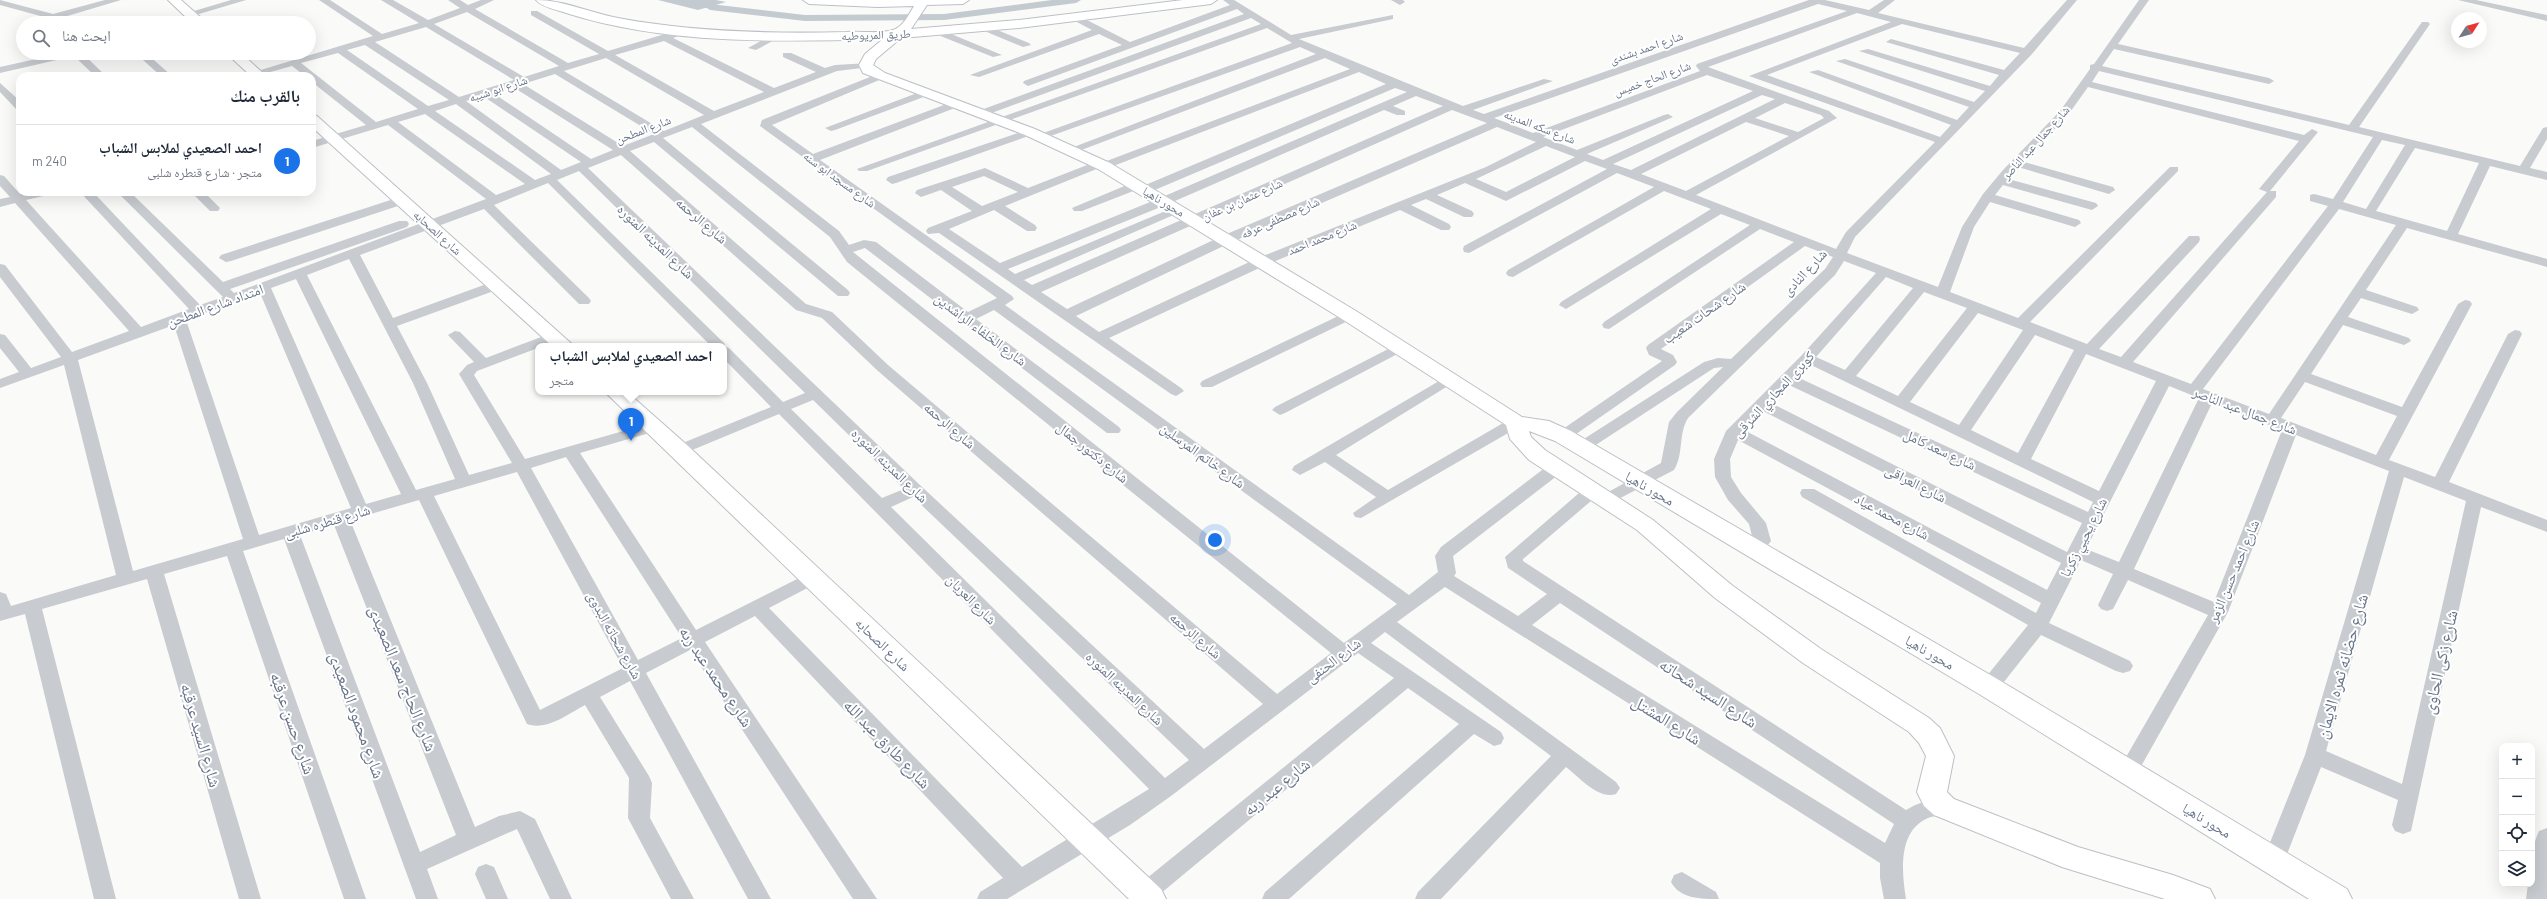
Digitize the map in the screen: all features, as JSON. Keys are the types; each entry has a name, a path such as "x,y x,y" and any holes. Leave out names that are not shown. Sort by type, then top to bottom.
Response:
{"main road":[{"name":"طريق المريوطيه","path":"542,0 594,18 685,31 775,37 900,33 985,28 1076,18 1183,2 1211,0"},
{"path":"809,0 921,4 963,0"},
{"path":"866,65 870,57 900,33 914,18 921,4"},
{"path":"241,60 255,72"},
{"name":"محور ناهيا","path":"866,65 868,70 880,76 1002,120 1036,134 1072,150 1142,187 1451,378 1516,422 1541,426 1641,482 1989,687 2336,899"},
{"name":"شارع الصحابه","path":"316,121 559,341"},
{"name":"شارع الصحابه","path":"618,395 679,450 1147,897"},
{"path":"1516,422 1521,439 1528,447 1556,468 1600,495 1659,535 1724,592 1812,656 1919,725 1938,748 1940,756 1932,792 1934,798 1944,807 2074,858 2173,888 2199,899"}],"street":[{"path":"0,2 55,16 116,0"},
{"path":"188,14 204,0"},
{"path":"188,14 241,0"},
{"path":"324,0 382,38"},
{"name":"شارع الرحمه","path":"386,0 518,81 623,151 801,307 827,315 889,374 1276,704"},
{"path":"453,0 567,67"},
{"path":"316,57 427,24 489,0"},
{"path":"1816,0 1902,21 2024,55"},
{"name":"شارع احمد بشندى","path":"1484,118 1816,0"},
{"path":"1871,13 1890,0"},
{"name":"شارع النادى","path":"1512,560 1600,495 1641,482 1668,466 1671,460 1672,431 1676,423 1735,364 1846,258 1844,242 1850,235 1992,90 2072,0"},
{"name":"شارع جمال عبد الناصر","path":"1942,294 1968,227 1987,197 2000,180 2064,113 2085,83 2094,67 2144,0"},
{"path":"2463,0 2547,18"},
{"path":"76,2 94,6"},
{"path":"1028,82 1130,45 1232,3"},
{"name":"شارع سكه المدينه","path":"1232,3 1300,44 1358,69 1803,242 1881,270"},
{"name":"شارع الحاج خميس","path":"1707,72 1701,68 1703,65 1858,10"},
{"path":"534,13 714,116"},
{"path":"982,113 1250,14"},
{"path":"1289,38 1390,17"},
{"path":"1076,18 1130,45"},
{"path":"1737,83 1902,21"},
{"path":"2352,129 2425,24"},
{"path":"863,169 1267,25"},
{"path":"985,28 1026,45"},
{"path":"975,74 1100,30"},
{"name":"شارع ابو شيبه","path":"316,145 518,81 685,31"},
{"path":"936,31 997,55"},
{"path":"664,37 773,92"},
{"path":"753,48 775,37"},
{"path":"368,42 458,101 555,177 716,343"},
{"path":"1890,42 2006,74"},
{"path":"1956,42 2024,55"},
{"path":"892,180 1216,76 1300,44"},
{"path":"2111,45 2269,81"},
{"path":"341,50 429,110 534,185"},
{"path":"1864,51 1992,90"},
{"path":"787,55 824,72"},
{"path":"1072,150 1324,55"},
{"path":"0,70 44,60"},
{"path":"84,60 97,72"},
{"path":"148,60 162,72"},
{"path":"267,72 306,60"},
{"path":"1841,61 1975,106"},
{"path":"295,63 306,72"},
{"name":"شارع المطحن","path":"426,221 490,202 694,124 824,72 848,65 866,65"},
{"path":"16,66 22,72"},
{"path":"2094,67 2547,176"},
{"path":"920,236 1028,192 1358,69"},
{"path":"555,70 660,137 843,293"},
{"path":"1686,196 1799,136 1832,116 1707,72"},
{"name":"شارع الحاج خميس","path":"1532,137 1707,72"},
{"path":"1814,72 1958,124"},
{"path":"1758,75 1942,141"},
{"name":"شارع مسجد ابو سنه","path":"880,76 766,122 766,126 1008,299 997,306"},
{"path":"1216,76 1241,87"},
{"path":"316,80 376,127"},
{"path":"1463,110 1548,81"},
{"path":"2085,83 2306,139"},
{"path":"1078,208 1142,187 1396,84"},
{"path":"0,86 16,103"},
{"path":"1603,164 1762,91"},
{"name":"شارع المدينه المنوره","path":"484,92 586,165 815,394 1202,760"},
{"path":"999,268 1164,201 1416,92"},
{"path":"831,128 925,93"},
{"path":"1631,175 1784,99"},
{"path":"811,158 956,104"},
{"path":"1384,106 1401,113"},
{"name":"شارع عثمان بن عفان","path":"1031,291 1196,220 1452,106"},
{"path":"1466,179 1503,197 1580,155 1668,117"},
{"path":"1745,118 1799,136"},
{"path":"390,122 490,202 584,301"},
{"path":"2124,363 2269,192 2306,139 2320,122"},
{"name":"شارع مصطفى عرفه","path":"1066,315 1227,239 1496,123"},
{"name":"شارع دكتور جمال","path":"694,124 835,234 852,259 1350,647 1407,678 1494,738"},
{"path":"2523,170 2547,130"},
{"path":"2107,605 2123,572 2201,393 2336,204 2379,136"},
{"name":"شارع محمد احمد","path":"1099,337 1263,261 1466,179 1546,142"},
{"path":"2369,213 2412,144"},
{"path":"2451,236 2486,161"},
{"path":"2016,163 2110,190"},
{"path":"1469,249 1616,169"},
{"path":"1962,432 2026,326 2174,169"},
{"path":"921,193 987,172 1028,192"},
{"path":"0,178 17,199 139,334"},
{"path":"2000,180 2092,206"},
{"path":"942,186 981,211"},
{"path":"1513,273 1663,187"},
{"path":"1427,195 1468,214"},
{"path":"0,203 29,196"},
{"path":"90,196 198,312"},
{"path":"127,196 233,299"},
{"path":"201,196 214,208"},
{"path":"1987,197 2075,222"},
{"path":"2314,198 2547,263"},
{"path":"226,258 403,200"},
{"path":"994,205 1031,228"},
{"path":"1400,205 1445,227"},
{"path":"1566,305 1720,209"},
{"path":"1015,279 1179,210"},
{"path":"222,288 426,221"},
{"name":"امتداد شارع المطحن","path":"0,384 353,254 426,221"},
{"path":"2272,421 2404,223"},
{"path":"1608,325 1759,224"},
{"path":"940,228 1176,391"},
{"path":"2022,461 2086,349 2194,239"},
{"name":"شارع شحات شعيب","path":"1572,442 1670,362 1668,358 1654,352 1653,348 1803,242"},
{"name":"شارع الخلفاء الراشدين","path":"845,250 864,244 871,244 1113,430"},
{"path":"353,254 420,383 464,481"},
{"path":"0,268 70,359 126,579"},
{"name":"شارع جمال عبد الناصر","path":"1881,270 2398,469 2476,498 2545,521"},
{"name":"كوبرى المجاري الشرقى","path":"1756,550 1762,541 1757,523 1728,486 1722,468 1723,455 1734,431 1807,358 1881,270"},
{"path":"300,274 417,495 532,719 536,720 588,694 813,578"},
{"path":"389,324 497,285"},
{"path":"1847,377 1922,286"},
{"path":"264,287 361,511"},
{"path":"2358,292 2412,310"},
{"path":"2380,462 2465,304"},
{"path":"966,318 997,306"},
{"name":"شارع خاتم المرسلين","path":"997,306 1409,604"},
{"path":"1901,403 1975,307"},
{"path":"1207,384 1349,315"},
{"path":"179,319 253,542"},
{"path":"2340,319 2404,341"},
{"path":"2439,484 2515,334"},
{"path":"456,335 484,364 535,348"},
{"path":"0,338 28,374"},
{"path":"1280,410 1400,347"},
{"name":"شارع العريان","path":"727,354 1164,790"},
{"path":"1807,358 2103,500"},
{"path":"1572,442 1713,363 1723,362 1735,364"},
{"name":"شارع شحاته البدوى","path":"484,364 467,373 521,465 760,899"},
{"path":"2302,376 2406,414"},
{"path":"1300,470 1451,378"},
{"name":"شارع سعد كامل","path":"1787,378 2092,521"},
{"name":"شارع يحيي زكريا","path":"1989,687 2038,624 2165,379"},
{"path":"679,450 815,394"},
{"name":"شارع العراقى","path":"1761,404 2074,556 2123,572 2218,612"},
{"path":"1361,513 1516,422"},
{"name":"شارع قنطره شلبى","path":"1,609 32,606 654,427"},
{"name":"شارع احمد حسن الزمر","path":"2128,771 2218,612 2291,428"},
{"name":"شارع محمد عياد","path":"1734,431 2051,600"},
{"name":"شارع محمد عبد ربه","path":"570,451 693,640 866,899"},
{"path":"1325,455 1387,497"},
{"path":"1444,578 1447,573 1444,556 1447,551 1556,468"},
{"name":"شارع حضانه ثمره الايمان","path":"2274,860 2315,755 2398,469"},
{"path":"879,506 915,490"},
{"path":"1808,493 2038,624 2123,666"},
{"name":"شارع زكى الحاوى","path":"2403,825 2476,498"},
{"name":"شارع الحاج سعد الصعيدى","path":"340,517 469,840"},
{"name":"شارع محمود الصعيدى","path":"290,532 427,899"},
{"name":"شارع حسن عرقبه","path":"233,548 355,899"},
{"name":"شارع السيد شحاته","path":"1512,560 1516,565 1559,594 1908,822"},
{"name":"شارع السيد عرقبه","path":"154,571 250,899"},
{"name":"شارع الحنفى","path":"988,899 1019,879 1088,839 1164,790 1350,647 1444,578"},
{"name":"شارع المشتل","path":"1444,578 1518,626 1891,858"},
{"path":"1518,626 1559,594"},
{"path":"32,606 105,899"},
{"name":"شارع طارق عبد الله","path":"757,607 1019,879"},
{"path":"1384,622 1609,788"},
{"name":"شارع عبد ربه","path":"1147,897 1407,678"},
{"path":"588,694 639,776 641,783 638,805 639,818 683,899"},
{"path":"1273,899 1473,723"},
{"path":"1426,899 1565,755"},
{"path":"2315,755 2410,796"},
{"path":"1894,898 1891,858 1897,839 1908,822 1921,812 1944,807"},
{"path":"414,865 512,820 524,821 561,899"},
{"path":"2537,899 2547,837"},
{"path":"486,874 497,899"},
{"path":"1682,882 1708,899"}],"shaded area":[{"path":"658,0 716,0 726,2 698,10"}],"waterway":[{"path":"710,7 805,18 944,17 1076,0"}],"place":[{"name":"احمد الصعيدي لملابس الشباب","path":"631,441"}]}
